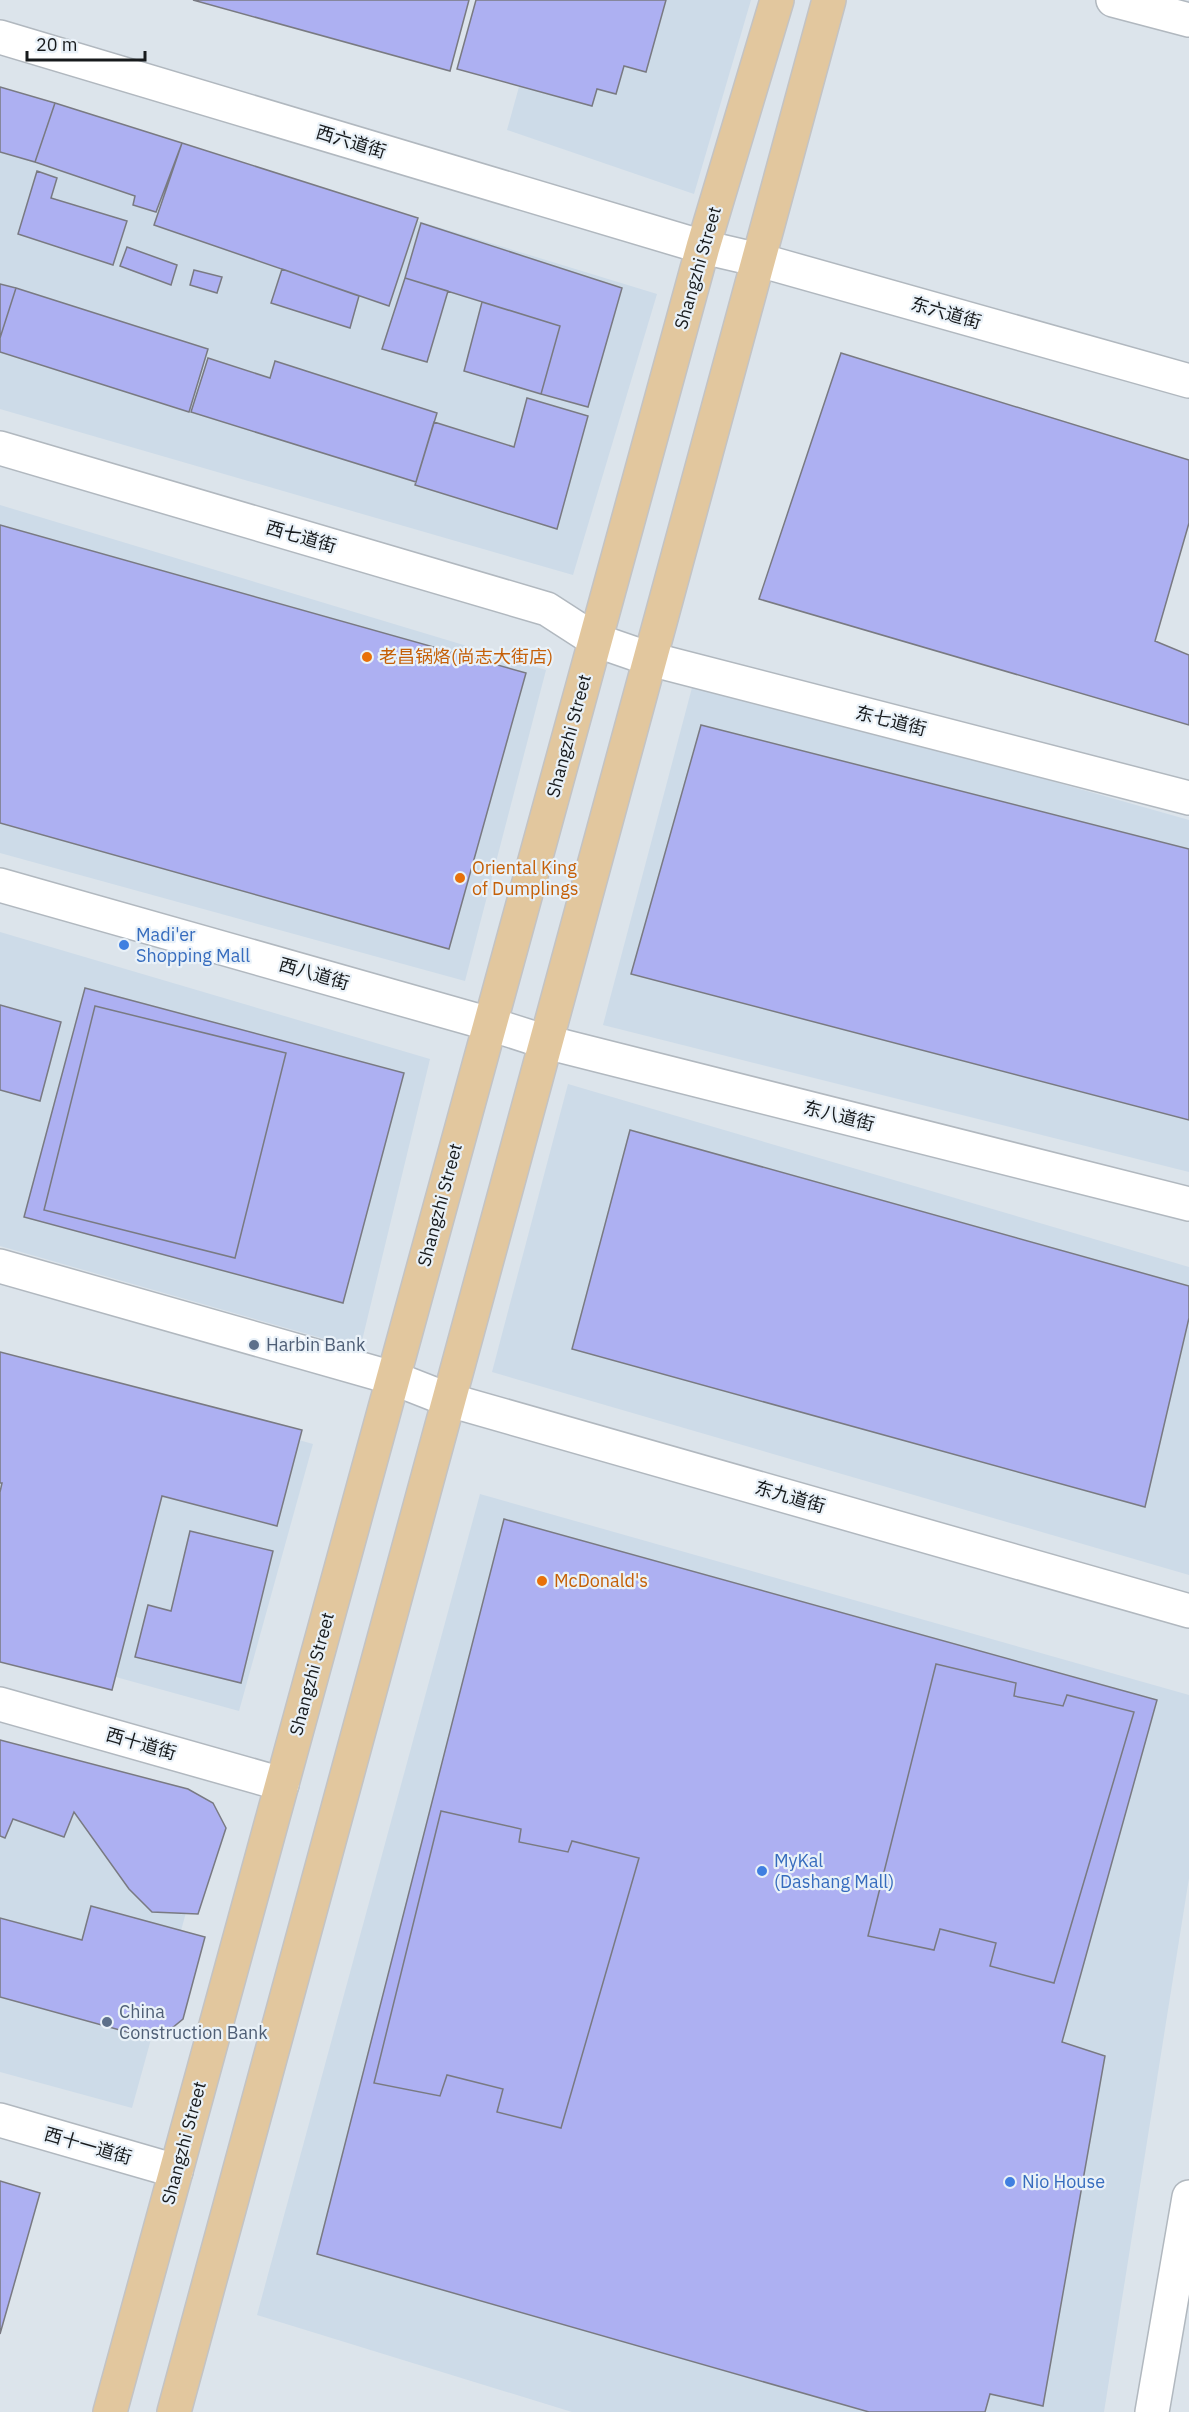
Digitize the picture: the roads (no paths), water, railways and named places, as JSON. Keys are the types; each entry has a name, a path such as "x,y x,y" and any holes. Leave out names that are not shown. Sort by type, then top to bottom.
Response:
{"main road":[{"name":"Shangzhi Street","path":"110,2412 703,247 777,0"},
{"path":"174,2412 830,0"}],"street":[{"path":"1113,0 1189,20"},
{"name":"西六道街","path":"0,37 703,247"},
{"name":"东六道街","path":"703,247 759,260 1189,381"},
{"name":"西七道街","path":"0,448 547,609 595,640"},
{"name":"东七道街","path":"595,640 650,659 1189,798"},
{"name":"西八道街","path":"0,885 490,1024"},
{"name":"东八道街","path":"490,1024 546,1042 1189,1204"},
{"name":"东九道街","path":"0,1266 393,1378 449,1400 1189,1611"},
{"name":"西十道街","path":"0,1704 282,1784"},
{"name":"西十一道街","path":"0,2120 176,2171"},
{"path":"1152,2412 1189,2197"}],"place":[{"name":"老昌锅烙(尚志大街店)","path":"367,657"},
{"name":"Oriental King of Dumplings","path":"460,878"},
{"name":"Madi'er Shopping Mall","path":"124,945"},
{"name":"Harbin Bank","path":"254,1345"},
{"name":"McDonald's","path":"542,1581"},
{"name":"MyKal (Dashang Mall)","path":"762,1871"},
{"name":"China Construction Bank","path":"107,2022"},
{"name":"Nio House","path":"1010,2182"}]}
